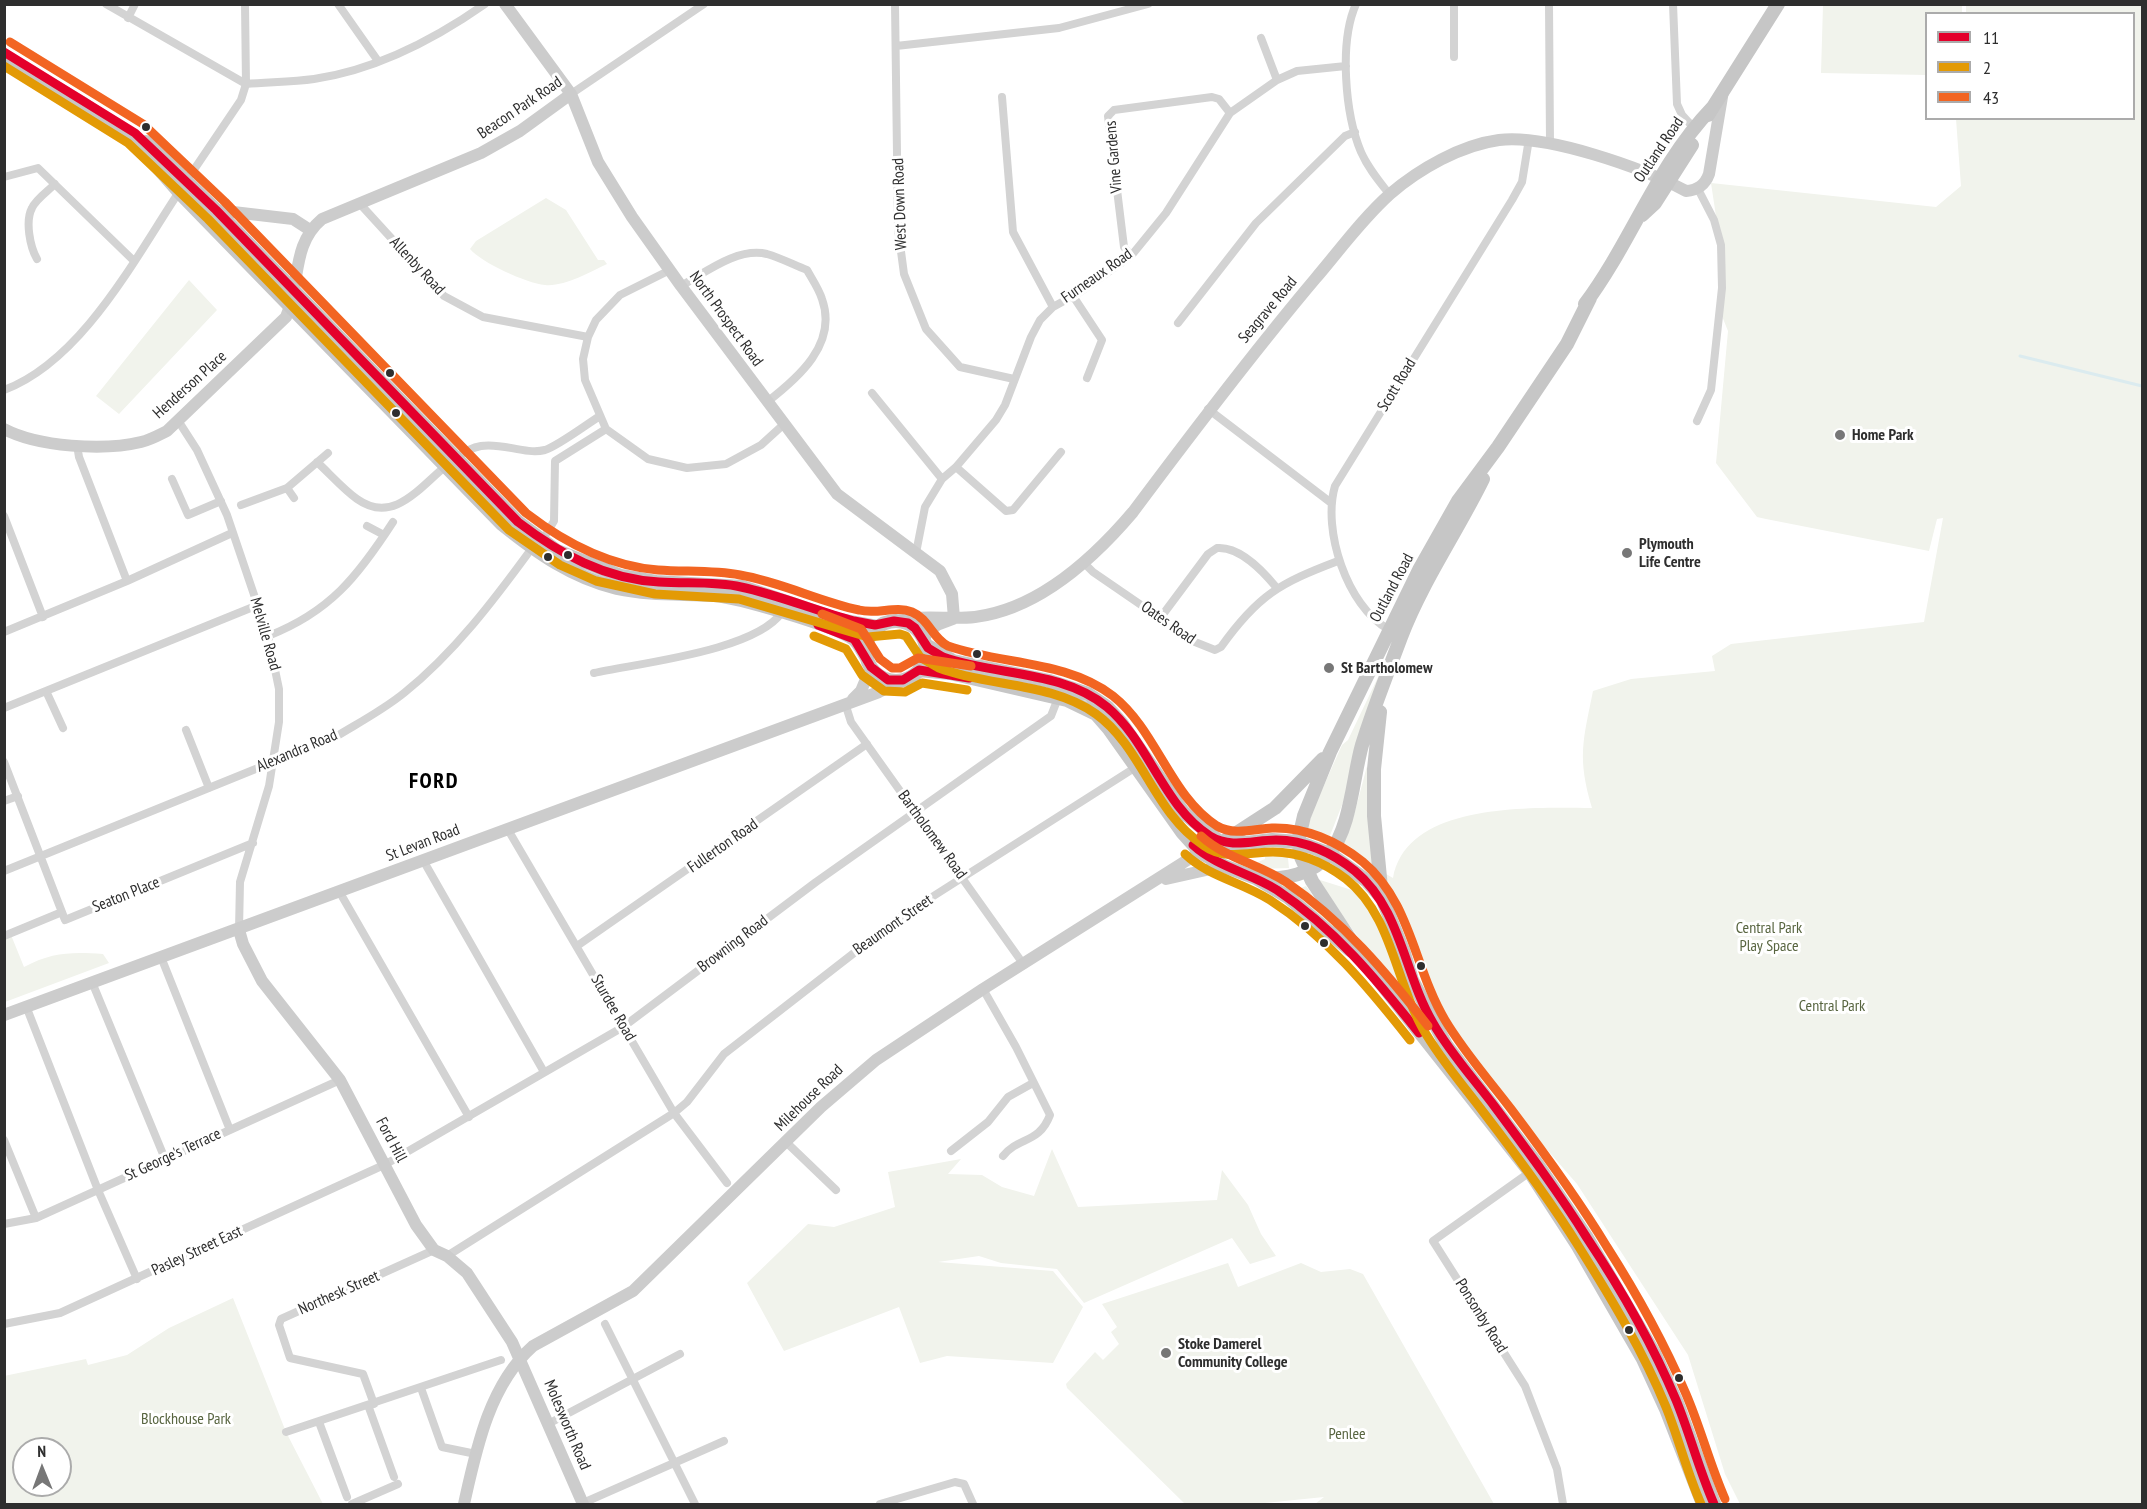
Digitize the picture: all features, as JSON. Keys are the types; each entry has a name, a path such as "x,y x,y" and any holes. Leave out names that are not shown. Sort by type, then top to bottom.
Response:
{"main road":[{"name":"Outland Road","path":"1298,842 1304,816 1330,752 1388,629 1458,501 1498,447 1539,384 1557,343 1590,298 1641,216 1647,197 1665,179 1701,132 1712,108 1778,4"},
{"path":"4,52 135,133 183,186 291,307 502,524 537,545 567,570 616,587 639,591 715,595 754,603 854,639 869,662 888,680 903,680 919,670 925,659 924,641 917,628 898,621 878,627 839,620 742,587 621,576 537,545 457,457 216,210 183,186 132,138 82,102 4,57"},
{"name":"Outland Road","path":"1665,179 1693,127 1712,108"},
{"name":"Outland Road","path":"1256,878 1287,878 1306,871 1329,854 1345,819 1362,745 1402,634 1498,447"},
{"path":"869,662 866,646 870,635 878,627"},
{"path":"924,641 953,661 1048,681 1088,694 1107,707 1122,724 1184,812 1202,830 1221,843 1238,844 1272,840 1298,842 1329,854 1367,880 1382,898 1403,950 1412,980 1437,1029 1537,1164 1587,1238 1654,1353 1677,1403 1714,1504"},
{"path":"919,670 950,673 1058,698 1082,705 1096,714 1182,832 1200,852 1224,866 1256,878 1314,918 1369,968"},
{"name":"Outland Road","path":"1381,694 1374,770 1374,816 1382,898"},
{"name":"Outland Road","path":"1221,843 1275,808 1330,752"},
{"path":"1298,842 1306,871 1369,968 1530,1172 1578,1246 1643,1359 1666,1409 1702,1504"}],"street":[{"path":"106,4 246,84 315,79 378,61 458,23 485,4"},
{"path":"128,18 135,4"},
{"path":"4,390 20,384 47,367 78,339 134,261 242,100 246,84 245,4"},
{"path":"338,4 378,61"},
{"name":"North Prospect Road","path":"506,4 571,94 598,162 632,217 681,286 837,494 935,567 946,579 952,594 954,618"},
{"name":"Beacon Park Road","path":"310,230 322,219 361,205 482,153 520,131 704,4"},
{"name":"West Down Road","path":"895,4 898,229 904,274 926,329 960,367 1014,379"},
{"path":"896,46 1059,28 1148,4"},
{"path":"1356,4 1349,34 1346,66 1354,132 1370,169 1390,195"},
{"path":"1454,4 1454,57"},
{"path":"1549,4 1550,144"},
{"path":"1673,4 1677,104 1682,115 1693,127"},
{"path":"1261,38 1277,80"},
{"name":"Furneaux Road","path":"916,553 925,507 942,479 956,467 996,420 1005,405 1030,337 1041,320 1053,307 1131,256 1166,213 1230,113 1277,80 1297,71 1346,66"},
{"path":"1697,421 1712,390 1722,290 1720,245 1714,220 1698,189 1705,184 1709,174 1723,91"},
{"path":"1002,97 1013,232 1053,307"},
{"name":"Vine Gardens","path":"1131,256 1124,248 1108,116 1114,110 1212,98 1219,99 1230,113"},
{"path":"1178,323 1256,224 1345,136 1354,132"},
{"name":"Seagrave Road","path":"898,621 911,617 978,617 1031,598 1055,585 1084,563 1112,537 1133,512 1208,409 1257,347 1390,195 1425,170 1478,145 1500,140 1529,139 1626,164 1665,179 1686,191 1698,189"},
{"name":"Scott Road","path":"1330,502 1335,486 1522,182 1529,139"},
{"path":"4,177 38,168 134,261"},
{"path":"37,259 31,244 29,216 32,206 55,184"},
{"name":"Allenby Road","path":"361,205 444,296 483,317 588,337"},
{"path":"216,210 293,219 310,230 299,256 294,292"},
{"path":"681,286 724,262 745,255 766,254 807,270 823,300 825,332 812,361 794,381 767,402"},
{"path":"670,270 620,295 596,320 588,337 583,359 585,380 606,429 648,459 687,468 726,464 761,445 783,424"},
{"name":"Henderson Place","path":"4,429 31,438 77,445 131,444 145,441 179,422 286,317 294,292"},
{"path":"1073,296 1102,340 1088,374 1080,365"},
{"path":"872,393 942,479"},
{"path":"1208,409 1330,502 1338,561 1369,616 1388,629"},
{"path":"317,462 357,499 372,507 386,508 407,501 445,465 481,446 545,450 600,416"},
{"name":"Melville Road","path":"179,422 197,450 221,501 268,636 279,689 279,722 263,812 240,882 239,930"},
{"path":"545,450 555,461 606,429"},
{"path":"77,445 79,457 127,581"},
{"path":"956,467 1006,511 1013,510 1060,452"},
{"path":"241,505 287,488 328,453"},
{"name":"Alexandra Road","path":"4,871 337,736 403,694 439,663 471,627 554,521 555,461"},
{"path":"172,479 188,515 221,501"},
{"path":"287,488 294,498"},
{"path":"4,516 43,617"},
{"path":"268,636 294,626 333,600 393,522"},
{"path":"367,526 384,536"},
{"path":"4,632 127,581 232,533"},
{"path":"1161,617 1208,554 1217,548 1232,549 1268,576 1276,587"},
{"name":"Oates Road","path":"1084,563 1093,572 1195,642 1215,650 1221,647 1256,603 1276,587 1338,561"},
{"path":"4,708 258,605"},
{"path":"594,674 719,647 775,623 782,612"},
{"path":"924,641 937,625 954,618"},
{"path":"849,702 861,691 869,662"},
{"name":"St Levan Road","path":"4,1015 239,930 903,680"},
{"path":"46,691 63,728"},
{"name":"Browning Road","path":"386,1164 623,1027 915,811 1051,716 1058,698"},
{"name":"Bartholomew Road","path":"849,702 851,722 1024,964"},
{"path":"186,730 209,788"},
{"name":"Fullerton Road","path":"577,946 867,744"},
{"path":"4,762 62,912"},
{"name":"Beaumont Street","path":"447,1256 674,1113 687,1102 724,1054 899,918 1136,767"},
{"path":"4,801 18,796"},
{"name":"Sturdee Road","path":"507,828 674,1113 727,1184"},
{"name":"Seaton Place","path":"4,936 62,912 65,920 253,843"},
{"name":"Outland Road","path":"1200,852 1221,843"},
{"name":"Milehouse Road","path":"464,1504 476,1454 491,1410 512,1369 533,1346 633,1291 847,1083 876,1060 983,989 1156,882 1200,852"},
{"path":"423,861 544,1072"},
{"name":"Milehouse Road","path":"1156,882 1224,866"},
{"path":"339,891 469,1117"},
{"name":"Ford Hill","path":"239,930 243,944 262,981 340,1080 386,1164 406,1207 434,1250"},
{"path":"161,957 230,1130"},
{"path":"92,982 165,1159"},
{"path":"983,989 1050,1114 1039,1134 1010,1147 1003,1156"},
{"path":"26,1006 98,1190 137,1279"},
{"name":"St George's Terrace","path":"4,1224 36,1218 340,1080"},
{"path":"951,1151 988,1122 1008,1097 1033,1083"},
{"path":"4,1140 36,1218"},
{"path":"786,1142 836,1190"},
{"name":"Pasley Street East","path":"4,1324 60,1313 386,1164"},
{"name":"Ponsonby Road","path":"1530,1172 1433,1241 1525,1386 1557,1469 1563,1504"},
{"path":"434,1250 447,1256 467,1273 520,1358"},
{"name":"Northesk Street","path":"371,1405 363,1374 290,1359 279,1325 281,1319 434,1250"},
{"path":"605,1324 676,1462 694,1504"},
{"path":"549,1424 680,1354"},
{"name":"Molesworth Road","path":"520,1358 583,1504"},
{"path":"286,1432 501,1360"},
{"path":"421,1388 442,1447 476,1454"},
{"path":"319,1422 350,1501 396,1480 371,1405"},
{"path":"583,1504 724,1441"},
{"path":"880,1504 955,1482 964,1484 973,1504"}],"green space":[{"path":"1823,5 1962,5 1962,12 1925,12 1925,75 1821,73"},
{"name":"Central Park","path":"1966,5 2142,5 2142,1504 1740,1504 1725,1474 1688,1355 1577,1184 1516,1114 1463,1043 1417,964 1392,903 1386,874 1393,878 1403,853 1422,835 1447,822 1476,814 1507,810 1592,808 1584,775 1583,749 1593,691 1631,679 1715,671 1712,656 1731,644 1924,622 1943,518 1937,519 1929,551 1757,517 1716,463 1728,331 1722,316 1725,276 1711,183 1936,207 1961,186 1956,120 2135,120 2135,12 1966,12"},
{"path":"546,198 566,210 598,260 604,260 607,264 560,284 545,285 505,272 470,249 476,241"},
{"path":"189,280 217,310 119,414 96,396"},
{"path":"1379,675 1344,800 1329,838 1307,831 1312,812 1342,745 1348,740"},
{"path":"1367,766 1374,867 1343,843 1354,815"},
{"path":"1287,849 1289,868 1258,869 1258,862 1265,857 1257,857 1256,852"},
{"path":"1317,881 1355,891 1362,887 1370,898 1381,921 1402,981 1441,1050"},
{"path":"1306,886 1335,926 1333,928 1291,892"},
{"path":"11,935 24,967 44,958 72,953 103,954 109,963 5,1002 5,937"},
{"path":"1052,1149 1078,1207 1217,1200 1222,1170 1248,1205 1261,1234 1276,1256 1250,1264 1232,1238 1084,1303 1057,1269 1001,1263 979,1256 938,1262 1053,1271 1083,1307 1053,1363 947,1356 920,1363 899,1307 784,1351 747,1283 808,1224 834,1227 895,1207 888,1172 961,1159 948,1174 982,1175 1002,1187 1034,1196"},
{"name":"Penlee","path":"1228,1263 1238,1287 1301,1263 1321,1272 1350,1269 1363,1274 1494,1504 1315,1504 1324,1497 1255,1504 1185,1504 1067,1388 1066,1384 1095,1352 1103,1360 1119,1344 1111,1332 1117,1327 1102,1304"},
{"name":"Blockhouse Park","path":"233,1298 286,1432 323,1504 5,1504 4,1376 86,1359 88,1365 127,1355 169,1328"}],"waterway":[{"path":"2020,356 2142,386"}],"transit line":[{"name":"43","path":"10,42 143,124 225,202 526,513 556,534 605,558 640,568 740,575 859,610 906,610 923,619 938,638 948,646 990,657 1054,669 1095,684 1128,710 1187,798 1217,826 1230,831 1272,828 1296,830 1331,842 1363,862 1392,896 1435,1000 1452,1032 1561,1177 1596,1229 1639,1301 1669,1356 1686,1394 1725,1499"},
{"name":"11","path":"4,52 135,133 216,210 518,522 550,544 584,563 620,576 659,582 731,585 769,594 854,621 875,625 894,621 908,623 915,628 928,648 943,657 1070,686 1107,707 1122,721 1180,808 1210,836 1234,843 1276,840 1297,842 1328,853 1355,871 1383,904 1423,1004 1433,1023 1554,1188 1624,1297 1657,1358 1676,1400 1714,1504"},
{"name":"2","path":"4,66 128,143 208,219 509,530 560,565 596,581 655,594 739,599 868,637 900,634 906,636 920,657 939,668 978,679 1040,690 1060,696 1096,714 1112,728 1172,816 1186,832 1203,845 1211,850 1228,854 1273,852 1302,856 1321,863 1346,879 1374,911 1423,1029 1444,1061 1545,1195 1626,1325 1666,1407 1701,1504"},
{"name":"43","path":"822,614 861,629 880,659 892,668 900,668 918,658 971,666"},
{"name":"11","path":"818,625 854,639 871,667 888,680 903,680 919,670 969,678"},
{"name":"2","path":"814,636 846,649 862,675 884,691 905,692 922,683 967,690"},
{"name":"43","path":"1201,836 1221,850 1276,876 1307,897 1363,948 1428,1026"},
{"name":"11","path":"1193,845 1212,859 1277,890 1298,905 1354,956 1419,1033"},
{"name":"2","path":"1185,854 1215,874 1270,900 1310,930 1346,964 1410,1040"}],"place":[{"name":"Home Park","path":"1840,435"},
{"name":"Plymouth Life Centre","path":"1627,553"},
{"name":"St Bartholomew","path":"1329,668"},
{"name":"Stoke Damerel Community College","path":"1166,1353"}],"district":[{"name":"FORD","path":"434,782"}],"park label":[{"name":"Central Park Play Space","path":"1769,937"}]}
